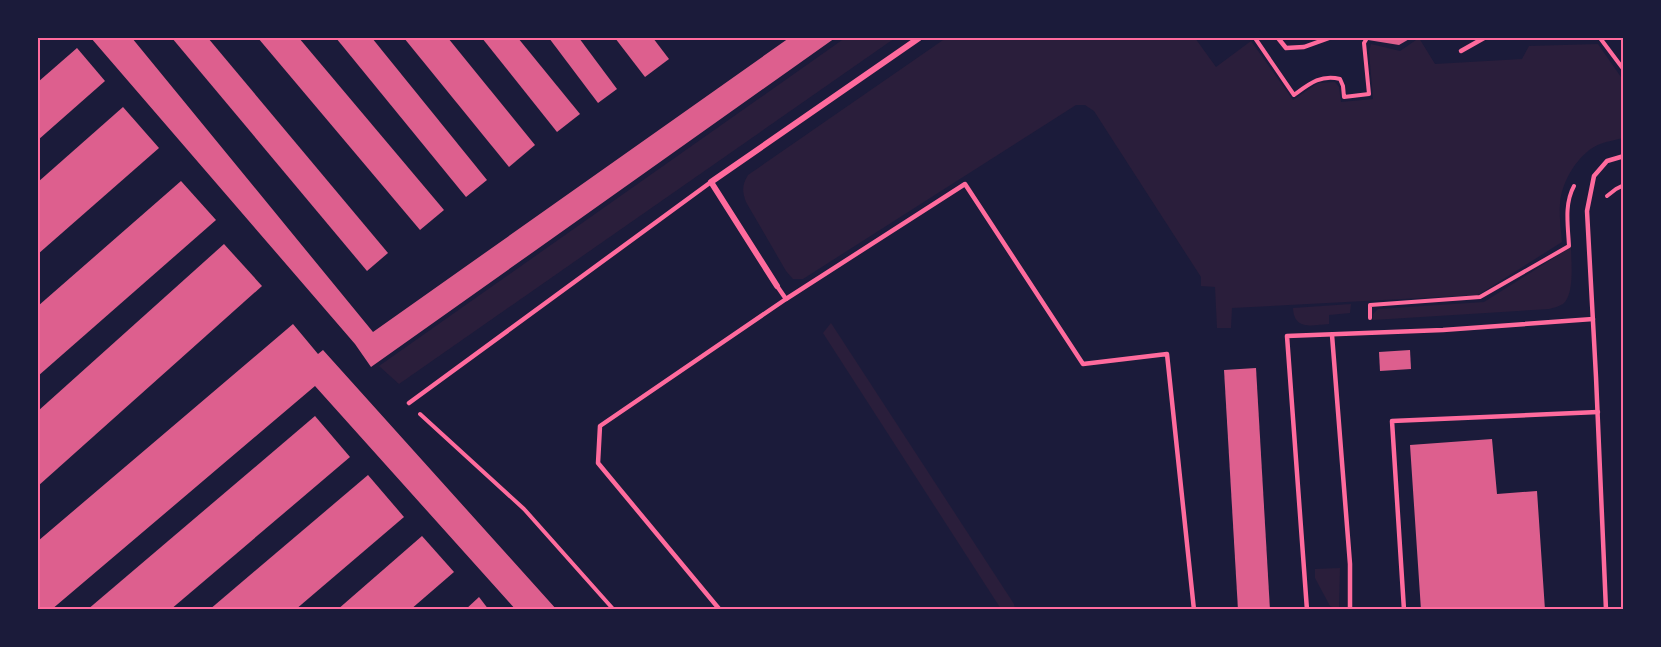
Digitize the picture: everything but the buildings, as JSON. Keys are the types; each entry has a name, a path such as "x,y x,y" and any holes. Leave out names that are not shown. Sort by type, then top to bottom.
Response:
{"street":[{"path":"777,286 711,182 919,38"}],"lane":[{"path":"1278,38 1286,48 1304,47 1329,38"},
{"path":"1461,51 1484,38"},
{"path":"1606,609 1587,226 1588,203 1594,176 1607,161 1623,156"},
{"path":"409,403 711,182"},
{"path":"720,609 598,463 600,426 786,299 965,184 1083,364 1167,354 1194,609"},
{"path":"777,286 786,299"},
{"path":"1307,609 1287,336 1443,330 1593,319"},
{"path":"1332,335 1350,564 1350,609"},
{"path":"1404,609 1392,421 1598,412"}],"path":[{"path":"1255,38 1294,94 1311,82 1331,77 1340,79 1344,97 1369,94 1364,43 1367,38"},
{"path":"1600,38 1623,70"},
{"path":"1370,334 1370,305 1480,297 1569,246 1567,213 1569,195 1577,180"},
{"path":"409,403 524,509 614,609"}],"shaded area":[{"path":"845,38 895,38 399,384 379,366"},
{"path":"946,38 1195,38 1216,67 1251,41 1293,100 1318,83 1335,82 1339,87 1341,102 1373,99 1369,51 1371,44 1400,51 1419,38 1435,64 1522,59 1529,46 1598,44 1623,80 1623,138 1592,148 1578,161 1568,177 1560,204 1562,242 1478,295 1232,308 1231,328 1217,328 1215,287 1201,286 1201,277 1094,111 1085,105 1076,105 803,279 793,279 786,271 746,202 743,188 748,175"},
{"path":"1571,247 1569,293 1563,304 1556,307 1373,320 1373,314 1378,309 1484,302"},
{"path":"1351,304 1350,313 1329,315 1329,324 1317,325 1301,323 1294,315 1293,308"},
{"path":"831,323 1014,604 1015,609 1001,609 823,333"},
{"path":"1340,568 1339,609 1330,606 1315,578 1315,569"}]}
